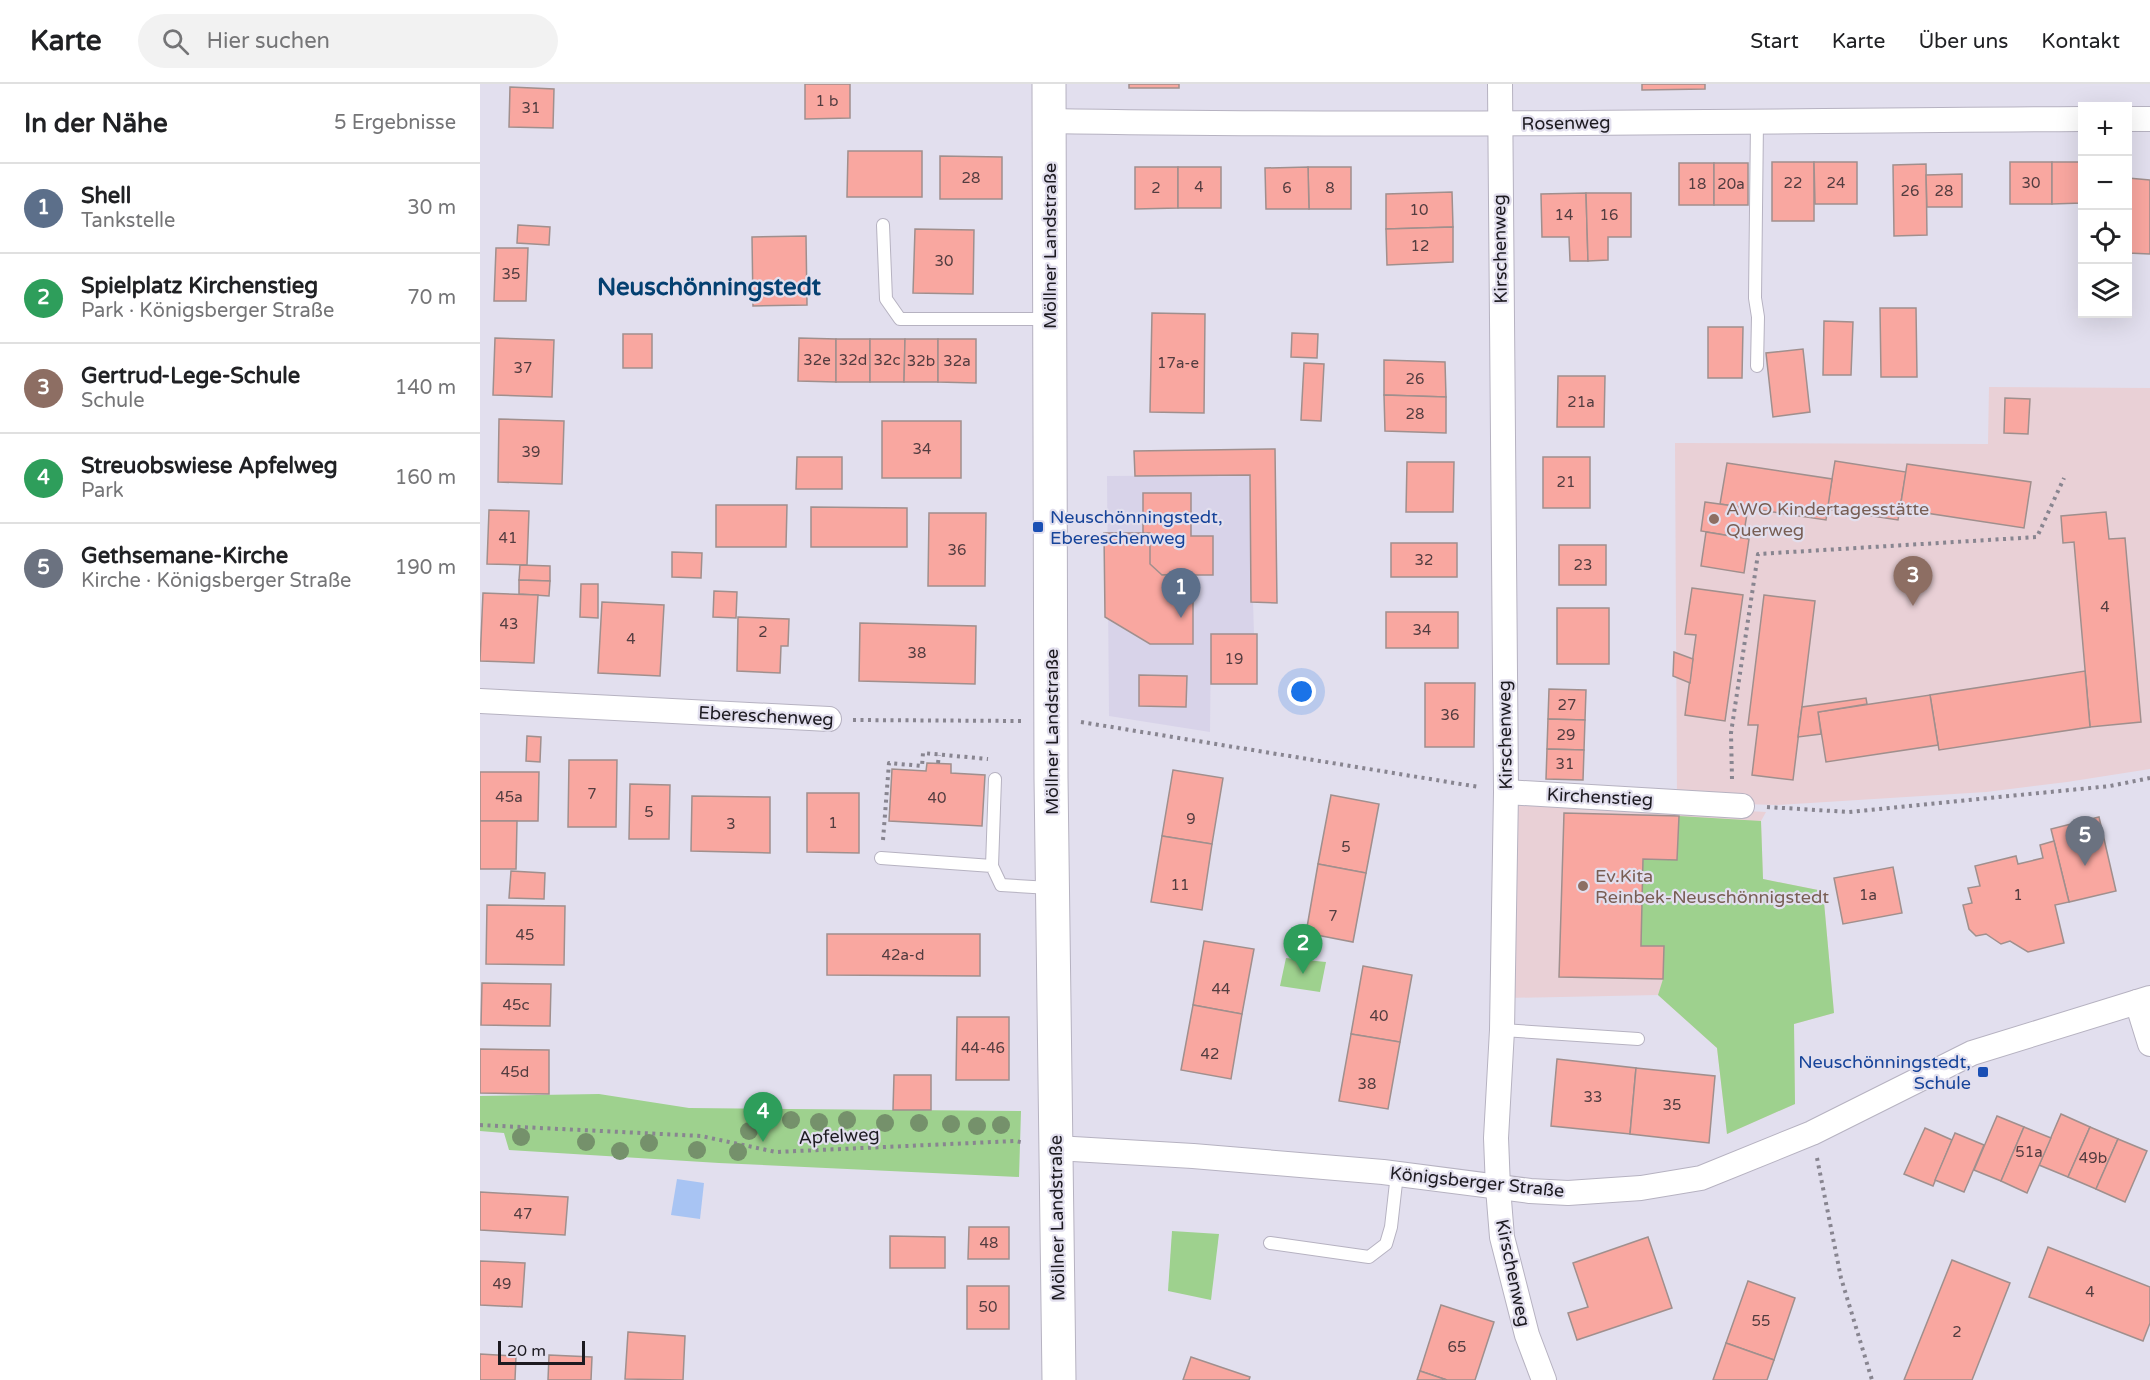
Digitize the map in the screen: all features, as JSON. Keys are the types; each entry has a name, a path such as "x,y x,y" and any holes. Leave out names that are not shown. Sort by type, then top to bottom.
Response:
{"main road":[{"name":"Möllner Landstraße","path":"1049,84 1053,888 1059,1380"}],"street":[{"name":"Kirschenweg","path":"1500,84 1506,792 1502,1030 1496,1138 1502,1237 1527,1335 1544,1380"},
{"name":"Rosenweg","path":"1049,121 1216,124 2078,119"},
{"path":"2132,119 2150,119"},
{"name":"Ebereschenweg","path":"480,701 829,719"},
{"name":"Kirchenstieg","path":"1506,792 1742,806"},
{"path":"2144,1000 2150,1044"},
{"name":"Königsberger Straße","path":"1056,1148 1193,1156 1397,1174 1498,1188 1568,1193 1641,1188 1701,1178 1812,1134 1972,1053 2144,1000"}],"lane":[{"path":"1757,120 1755,298 1758,317 1757,366"},
{"path":"883,225 886,299 900,319 1050,319"},
{"path":"995,779 992,866 1001,885 1053,888"},
{"path":"881,858 992,866"},
{"path":"1502,1030 1638,1039"},
{"path":"1270,1243 1369,1257 1386,1244 1391,1227 1397,1174"}],"path":[{"path":"1732,781 1732,722 1758,554 2037,537 2064,478"},
{"name":"Ebereschenweg","path":"829,719 1053,722"},
{"path":"1053,722 1088,722 1506,792"},
{"path":"881,858 889,763 922,766 922,753 997,759 995,779"},
{"path":"938,763 939,755"},
{"path":"1742,806 1849,812 2110,786 2150,778"},
{"name":"Apfelweg","path":"480,1125 701,1136 776,1152 1015,1141 1056,1148"},
{"path":"1812,1134 1841,1278 1872,1380"}],"shaded area":[{"path":"1989,387 2150,388 2150,769 1986,792 1776,805 1677,802 1675,443 1988,444"},
{"path":"1250,475 1251,602 1253,602 1254,634 1211,634 1210,732 1109,716 1107,476"},
{"path":"1512,798 1766,812 1761,821 1763,879 1823,891 1834,1013 1794,1024 1795,1104 1727,1134 1717,1048 1658,995 1507,998"}],"green space":[{"path":"1679,816 1761,821 1763,879 1823,891 1834,1013 1794,1024 1795,1104 1727,1134 1717,1048 1658,995 1663,979 1664,946 1641,946 1643,859 1677,860"},
{"path":"1286,958 1326,962 1320,992 1280,986"},
{"path":"599,1094 689,1108 1021,1111 1019,1177 719,1163 509,1150 504,1133 480,1131 480,1096"},
{"path":"1172,1231 1219,1234 1211,1300 1168,1291"}],"water":[{"path":"677,1179 704,1183 700,1219 671,1215"}],"building":[{"path":"805,84 850,84 850,118 805,119"},
{"path":"1129,84 1179,84 1179,88 1129,88"},
{"path":"1642,84 1705,84 1705,89 1642,90"},
{"path":"510,87 554,89 553,128 509,127"},
{"path":"848,151 922,151 922,197 847,197"},
{"path":"940,156 1002,157 1002,199 940,199"},
{"path":"1772,162 1814,162 1814,221 1772,221"},
{"path":"1814,162 1857,162 1857,204 1815,204"},
{"path":"2010,162 2052,162 2052,204 2010,204"},
{"path":"2052,162 2078,162 2078,203 2052,204"},
{"path":"1679,163 1714,163 1714,205 1679,205"},
{"path":"1714,163 1748,163 1748,205 1714,205"},
{"path":"1926,164 1927,235 1894,236 1893,165"},
{"path":"1135,167 1178,167 1178,208 1135,209"},
{"path":"1178,167 1221,167 1221,208 1178,208"},
{"path":"1308,167 1351,167 1351,209 1309,209"},
{"path":"1308,167 1309,209 1266,209 1265,168"},
{"path":"1962,174 1962,207 1927,207 1926,175"},
{"path":"2132,178 2150,180 2150,254 2132,253"},
{"path":"1452,192 1453,227 1386,229 1386,194"},
{"path":"1586,193 1588,261 1570,261 1569,237 1542,237 1541,194"},
{"path":"1586,193 1631,193 1631,237 1608,237 1608,260 1588,261"},
{"path":"518,225 550,227 549,245 517,243"},
{"path":"1453,227 1453,262 1387,265 1386,229"},
{"path":"915,229 974,230 973,294 913,293"},
{"path":"806,236 807,305 753,306 752,237"},
{"path":"496,248 528,248 526,301 494,301"},
{"path":"1880,308 1916,308 1917,377 1881,377"},
{"path":"1152,313 1205,314 1204,413 1150,412"},
{"path":"1824,321 1853,322 1851,375 1823,375"},
{"path":"1708,327 1743,327 1742,378 1708,378"},
{"path":"1292,333 1318,334 1317,358 1291,357"},
{"path":"623,334 652,334 652,368 623,368"},
{"path":"495,338 554,340 552,397 493,395"},
{"path":"799,338 836,339 836,382 798,381"},
{"path":"836,339 870,339 870,382 836,382"},
{"path":"870,339 905,339 904,382 870,382"},
{"path":"905,339 938,339 938,382 904,382"},
{"path":"938,339 976,339 976,383 938,382"},
{"path":"1803,349 1810,412 1773,417 1766,353"},
{"path":"1384,360 1445,362 1446,397 1384,395"},
{"path":"1304,363 1324,364 1321,421 1301,420"},
{"path":"1558,376 1605,376 1604,427 1557,427"},
{"path":"1384,395 1446,397 1446,433 1385,431"},
{"path":"2005,398 2030,399 2028,434 2004,433"},
{"path":"499,419 564,421 562,484 498,482"},
{"path":"882,421 961,421 961,478 882,478"},
{"path":"1275,449 1277,603 1251,602 1250,475 1135,476 1134,451"},
{"path":"797,457 842,457 842,489 796,489"},
{"path":"1543,457 1590,457 1590,508 1543,508"},
{"path":"1835,461 1906,472 1898,520 1827,509"},
{"path":"1407,462 1454,462 1453,512 1406,512"},
{"path":"1727,463 1832,479 1826,520 1720,504"},
{"path":"1907,464 2031,482 2024,528 1900,509"},
{"path":"1143,493 1191,493 1191,536 1213,536 1213,575 1143,575"},
{"path":"1705,502 1748,508 1743,538 1701,531"},
{"path":"716,505 787,505 786,547 716,547"},
{"path":"811,507 907,508 907,547 811,547"},
{"path":"489,510 529,511 527,565 487,564"},
{"path":"2106,512 2109,539 2125,538 2141,722 2090,727 2074,542 2063,543 2061,516"},
{"path":"929,513 986,513 985,586 928,586"},
{"path":"1706,532 1749,539 1744,573 1701,566"},
{"path":"1104,533 1150,533 1150,564 1162,575 1193,574 1193,644 1150,644 1105,617"},
{"path":"1391,543 1457,543 1457,577 1391,577"},
{"path":"1559,545 1606,545 1606,585 1559,585"},
{"path":"672,552 702,553 701,578 672,577"},
{"path":"520,565 550,566 550,581 519,580"},
{"path":"519,580 550,581 549,596 519,594"},
{"path":"581,584 598,584 598,618 580,617"},
{"path":"1692,588 1743,595 1725,721 1685,715 1696,635 1685,634"},
{"path":"714,591 737,592 736,618 713,617"},
{"path":"483,593 538,595 534,663 480,661"},
{"path":"1764,595 1815,601 1793,780 1752,775 1758,725 1748,725"},
{"path":"602,602 664,605 660,676 598,673"},
{"path":"1557,608 1609,608 1609,664 1557,664"},
{"path":"1386,612 1458,612 1458,648 1386,648"},
{"path":"738,617 789,619 788,646 781,646 780,673 737,671"},
{"path":"860,623 976,626 975,684 859,681"},
{"path":"1211,634 1257,634 1257,684 1211,684"},
{"path":"1674,652 1693,659 1690,683 1673,676"},
{"path":"2085,671 2090,727 1939,750 1930,695"},
{"path":"1139,675 1187,676 1186,707 1139,706"},
{"path":"1425,683 1475,683 1474,747 1425,747"},
{"path":"1549,689 1586,690 1585,720 1548,719"},
{"path":"1930,695 1938,745 1826,762 1818,712"},
{"path":"1866,698 1867,704 1818,712 1821,734 1798,737 1802,707"},
{"path":"1548,719 1585,720 1584,750 1547,749"},
{"path":"527,736 541,737 540,762 526,761"},
{"path":"1547,749 1584,750 1583,780 1546,779"},
{"path":"569,760 617,760 616,827 568,827"},
{"path":"927,763 951,764 951,773 985,775 982,826 889,821 892,769 926,771"},
{"path":"1173,770 1223,778 1212,844 1162,836"},
{"path":"480,772 539,772 538,821 480,821"},
{"path":"630,784 670,785 669,839 629,839"},
{"path":"807,793 859,793 859,853 807,852"},
{"path":"1331,795 1379,804 1366,873 1318,864"},
{"path":"692,796 770,797 770,853 691,851"},
{"path":"1564,813 1679,816 1677,860 1643,859 1641,946 1664,946 1663,979 1559,977"},
{"path":"2099,817 2116,891 2069,902 2051,829"},
{"path":"480,821 517,821 516,869 480,869"},
{"path":"1162,836 1212,844 1202,910 1151,902"},
{"path":"2054,841 2069,902 2055,905 2064,943 2028,952 2010,941 2001,944 1986,934 1976,936 1969,929 1963,905 1972,903 1968,888 1980,886 1975,866 2016,856 2018,864 2043,858 2040,845"},
{"path":"1318,864 1366,873 1353,942 1306,933"},
{"path":"1893,867 1902,913 1843,924 1834,878"},
{"path":"511,871 545,873 544,899 509,898"},
{"path":"487,905 565,906 564,965 486,964"},
{"path":"827,934 980,934 980,976 827,975"},
{"path":"1204,941 1254,949 1242,1014 1193,1005"},
{"path":"1363,966 1412,975 1400,1042 1351,1034"},
{"path":"482,983 551,984 550,1026 481,1025"},
{"path":"1193,1005 1242,1014 1231,1079 1181,1070"},
{"path":"957,1017 1009,1017 1009,1080 956,1080"},
{"path":"1351,1034 1400,1042 1388,1109 1339,1101"},
{"path":"480,1049 549,1050 549,1094 480,1093"},
{"path":"1557,1059 1636,1068 1630,1134 1551,1126"},
{"path":"1636,1068 1715,1076 1709,1143 1630,1134"},
{"path":"894,1075 931,1075 931,1110 893,1110"},
{"path":"2061,1114 2090,1127 2068,1177 2039,1165"},
{"path":"1997,1116 2024,1127 2001,1181 1974,1170"},
{"path":"2024,1127 2051,1138 2027,1193 2001,1181"},
{"path":"2090,1127 2118,1139 2096,1189 2068,1177"},
{"path":"1925,1128 1952,1140 1933,1186 1904,1174"},
{"path":"1955,1133 1984,1145 1964,1192 1935,1180"},
{"path":"2118,1139 2147,1151 2125,1202 2096,1189"},
{"path":"480,1192 568,1197 565,1235 480,1230"},
{"path":"969,1227 1009,1227 1009,1259 968,1259"},
{"path":"890,1236 945,1237 945,1268 890,1268"},
{"path":"1648,1237 1672,1308 1577,1340 1568,1313 1588,1307 1573,1263"},
{"path":"2048,1247 2150,1287 2150,1323 2143,1341 2029,1297"},
{"path":"1952,1260 2010,1283 1972,1380 1904,1380"},
{"path":"480,1261 525,1263 522,1307 480,1305"},
{"path":"1748,1281 1795,1298 1774,1360 1726,1343"},
{"path":"967,1286 1009,1286 1009,1329 967,1329"},
{"path":"1441,1305 1494,1322 1475,1380 1447,1380 1420,1371"},
{"path":"628,1332 685,1336 683,1380 625,1379"},
{"path":"1726,1343 1774,1360 1767,1380 1713,1380"},
{"path":"480,1354 516,1356 515,1380 480,1380"},
{"path":"549,1355 592,1357 591,1380 548,1380"},
{"path":"1191,1357 1250,1377 1249,1380 1183,1380"},
{"path":"1420,1371 1447,1380 1417,1380"}],"place":[{"name":"AWO Kindertagesstätte Querweg","path":"1714,519"},
{"name":"Neuschönningstedt, Ebereschenweg","path":"1038,527"},
{"name":"Gertrud-Lege-Schule","path":"1913,606"},
{"name":"Shell","path":"1181,618"},
{"name":"Gethsemane-Kirche","path":"2085,866"},
{"name":"Ev.Kita Reinbek-Neuschönnigstedt","path":"1583,886"},
{"name":"Spielplatz Kirchenstieg","path":"1303,974"},
{"name":"Neuschönningstedt, Schule","path":"1983,1072"},
{"name":"Streuobswiese Apfelweg","path":"763,1142"}],"district":[{"name":"Neuschönningstedt","path":"709,287"}]}
